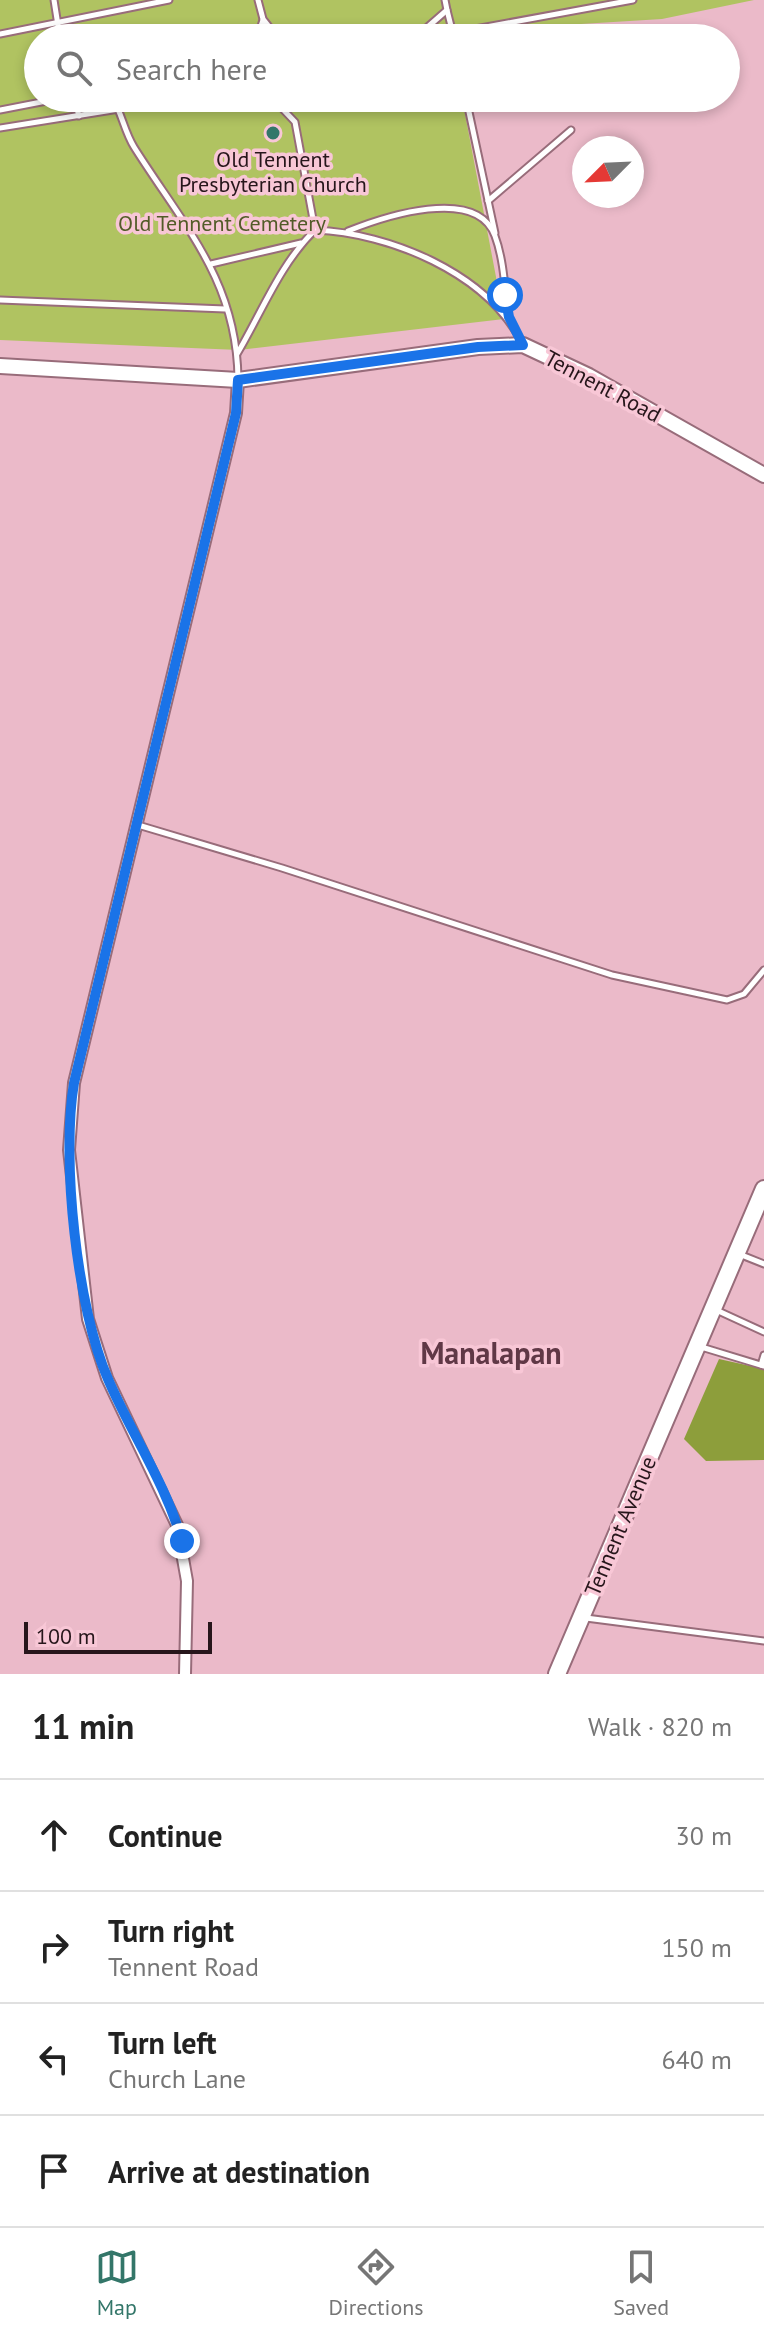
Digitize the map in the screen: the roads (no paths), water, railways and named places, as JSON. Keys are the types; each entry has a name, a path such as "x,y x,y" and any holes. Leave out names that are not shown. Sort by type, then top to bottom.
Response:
{"main road":[{"name":"Tennent Avenue","path":"557,1674 764,1189"}],"street":[{"name":"Tennent Road","path":"0,366 238,380 478,347 523,345 579,370 764,475"},
{"path":"185,1674 187,1581 182,1541 172,1510 94,1347 80,1267 69,1150 74,1083 232,429 238,380"}],"lane":[{"path":"54,0 58,22"},
{"path":"48,24 169,0"},
{"path":"258,0 267,24"},
{"path":"445,0 450,24"},
{"path":"512,24 633,0"},
{"path":"431,24 447,10"},
{"path":"261,24 263,19"},
{"path":"0,34 24,29"},
{"path":"0,110 24,105"},
{"path":"78,112 79,116"},
{"path":"0,128 102,112"},
{"path":"120,112 124,130 179,209 211,264 237,354 238,380"},
{"path":"285,112 295,122 315,230"},
{"path":"469,112 509,317 523,345"},
{"path":"488,201 571,130"},
{"path":"237,354 302,243 315,230 348,231 449,207 474,215 495,233"},
{"path":"348,231 434,264 469,284 509,317"},
{"path":"211,264 302,243"},
{"path":"0,300 225,309"},
{"path":"137,825 282,868 612,975 727,1000 744,994 764,970"},
{"path":"736,1253 764,1264"},
{"path":"712,1308 764,1332"},
{"path":"697,1345 762,1365 764,1355"},
{"path":"581,1617 764,1641"}],"place":[{"name":"Old Tennent Presbyterian Church","path":"273,133"}],"district":[{"name":"Manalapan","path":"491,1352"}],"park label":[{"name":"Old Tennent Cemetery","path":"222,223"}]}
